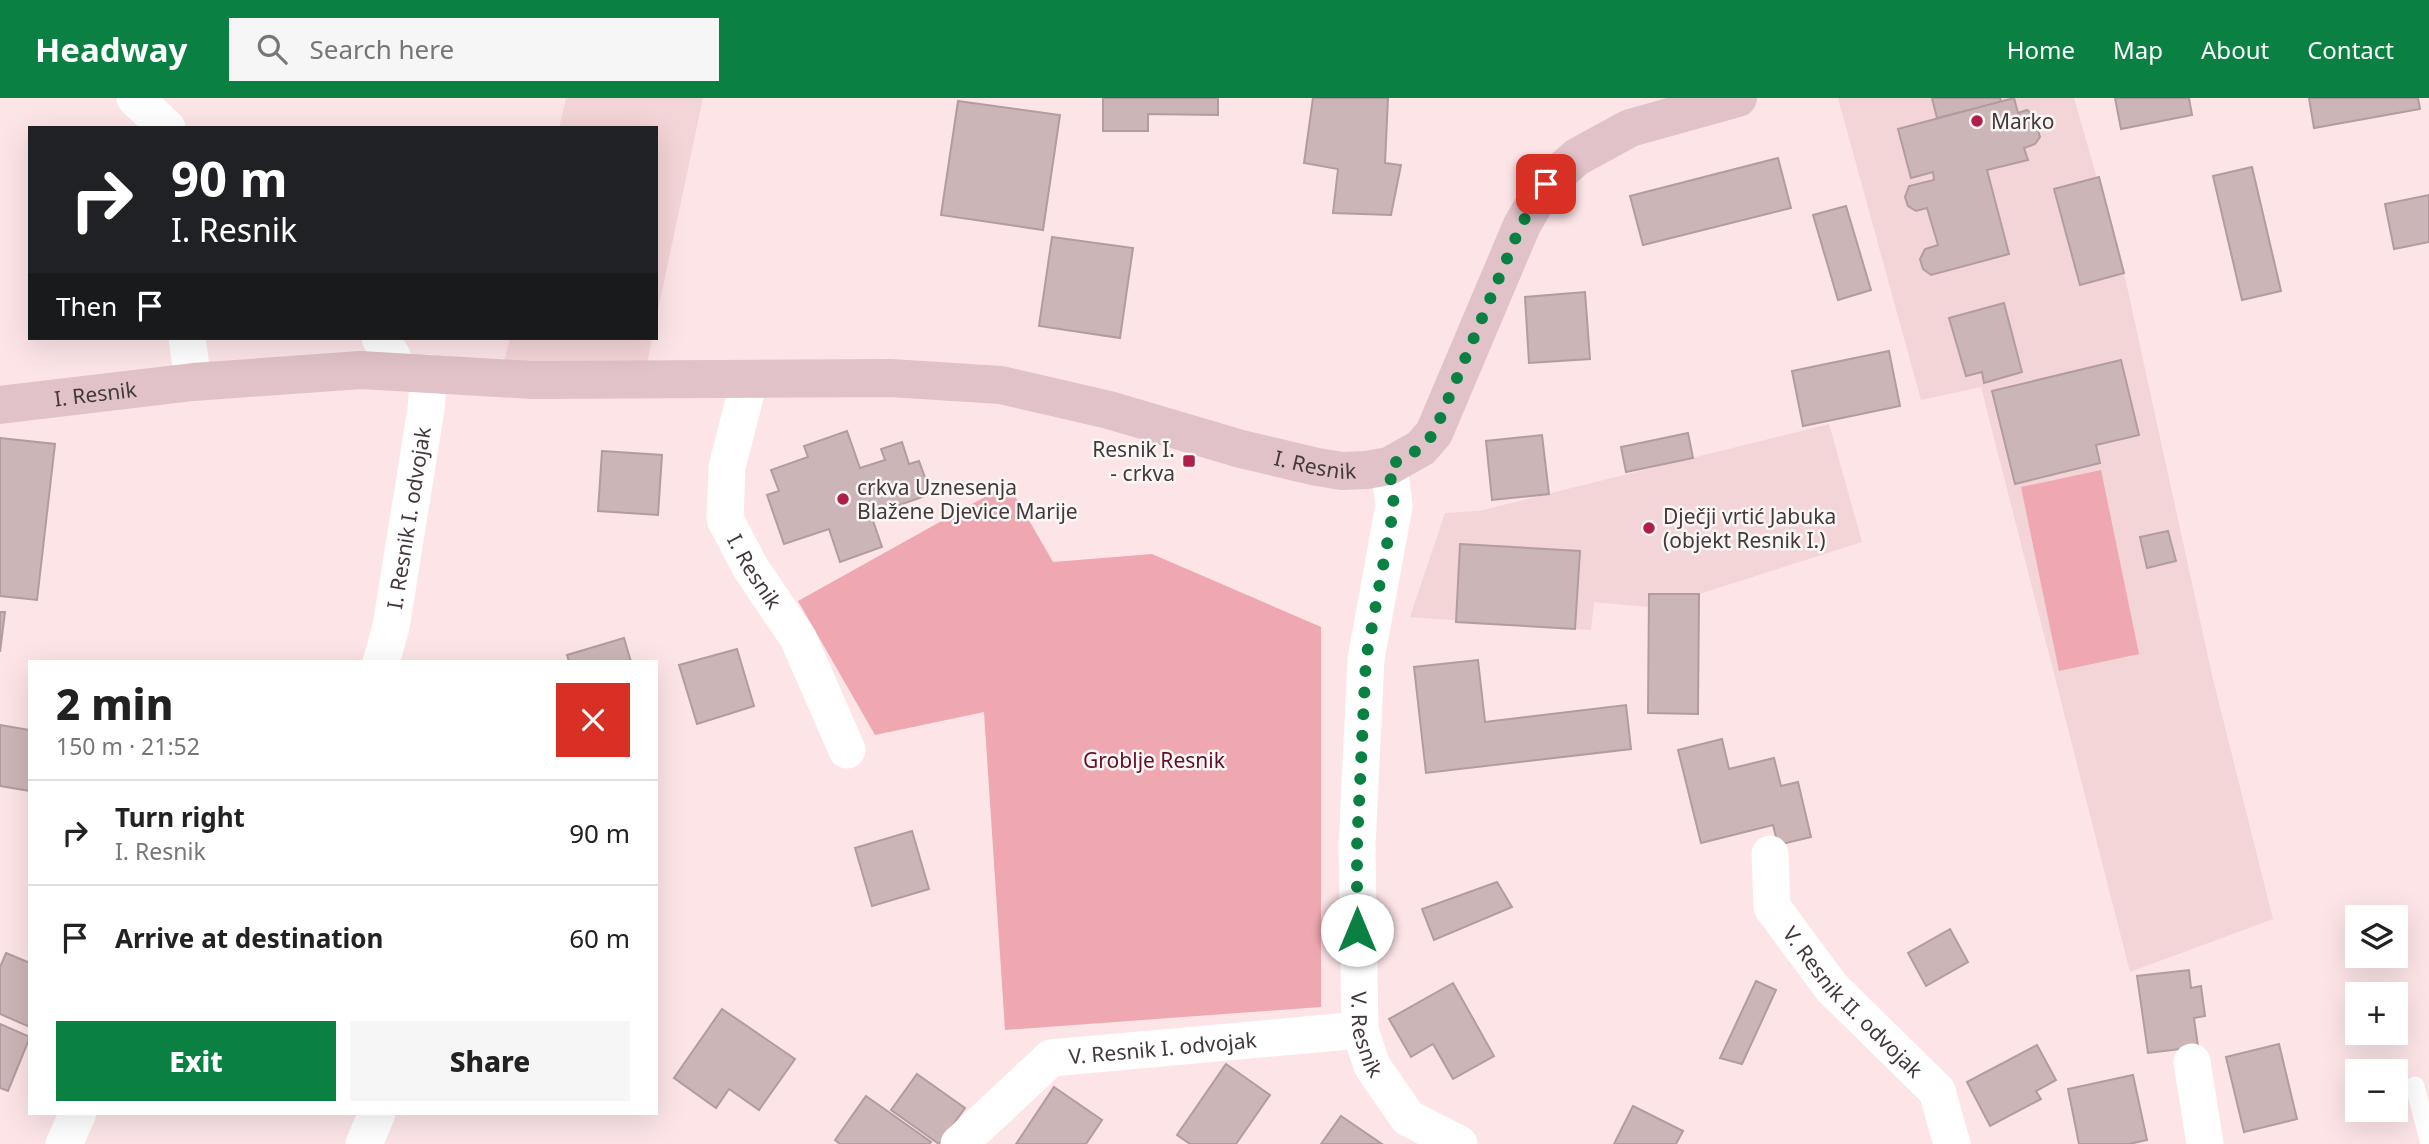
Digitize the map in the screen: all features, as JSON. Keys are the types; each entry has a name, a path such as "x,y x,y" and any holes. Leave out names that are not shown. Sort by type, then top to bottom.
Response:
{"street":[{"path":"135,98 165,126"},
{"name":"I. Resnik","path":"0,405 193,382 360,370 402,360 533,380 890,379 1001,385 1109,410 1241,449 1317,467 1354,470 1389,466 1421,448 1434,433 1521,225 1546,184 1577,157 1630,128 1738,98"},
{"path":"187,340 193,382"},
{"name":"I. Resnik I. odvojak","path":"382,660 391,627 426,409 402,360"},
{"name":"I. Resnik","path":"750,381 727,467 725,519 750,568 798,638 847,750"},
{"name":"V. Resnik","path":"1389,466 1394,506 1365,673 1357,846 1360,1031 1372,1066 1409,1118 1459,1144"},
{"name":"V. Resnik II. odvojak","path":"1770,854 1772,907 1832,988 1937,1091 1952,1144"},
{"name":"V. Resnik I. odvojak","path":"959,1144 1051,1058 1360,1031"},
{"path":"2192,1062 2205,1144"},
{"path":"64,1144 77,1115"},
{"path":"364,1144 376,1115"}],"lane":[{"path":"2415,1086 2429,1140"}],"shaded area":[{"path":"566,98 703,98 658,310 658,126 559,126"},
{"path":"1838,98 2074,98 2124,273 2212,675 2273,919 2130,972 1981,387 1921,400"},
{"path":"510,340 652,340 647,365 504,362"},
{"name":"Dječji vrtić Jabuka (objekt Resnik I.)","path":"1829,424 1862,542 1699,594 1649,594 1648,607 1594,602 1591,630 1410,617 1445,513 1479,511"}],"green space":[{"path":"2101,470 2139,654 2059,671 2021,487"},
{"name":"Groblje Resnik","path":"1008,484 1053,562 1152,554 1321,627 1321,1007 1005,1030 984,712 875,735 798,601"}],"building":[{"path":"1103,98 1218,98 1218,115 1148,114 1148,131 1103,131"},
{"path":"1313,98 1388,98 1385,163 1401,165 1391,215 1333,213 1338,169 1304,163"},
{"path":"1932,98 2000,98 2001,102 1937,118"},
{"path":"2014,98 2018,113 2027,110 2034,116 2040,137 2035,144 2024,148 2028,160 1987,170 2009,254 1931,275 1923,269 1920,259 1925,249 1938,245 1927,208 1916,211 1908,206 1905,197 1909,186 1934,180 1933,172 1911,178 1898,129"},
{"path":"2115,98 2189,98 2192,115 2121,129"},
{"path":"2309,98 2418,98 2420,109 2314,128"},
{"path":"958,101 1060,115 1043,230 941,215"},
{"path":"1778,158 1791,208 1643,245 1630,196"},
{"path":"2252,167 2281,291 2242,300 2213,176"},
{"path":"2099,177 2124,273 2080,285 2054,189"},
{"path":"2429,195 2429,242 2394,249 2385,204"},
{"path":"1846,206 1871,290 1838,300 1813,215"},
{"path":"1052,237 1133,248 1120,338 1039,326"},
{"path":"1585,292 1590,359 1529,363 1525,297"},
{"path":"2004,303 2022,372 1984,383 1982,372 1966,376 1949,318"},
{"path":"1889,351 1900,406 1803,426 1792,371"},
{"path":"2121,360 2139,435 2096,445 2100,463 2015,484 1992,391"},
{"name":"crkva Uznesenja Blažene Djevice Marije","path":"847,431 860,468 885,460 881,449 902,442 909,464 919,461 931,494 871,515 882,547 840,562 829,529 784,544 767,495 779,491 771,470 808,457 804,446"},
{"path":"1688,433 1693,458 1626,472 1621,447"},
{"path":"1542,435 1549,494 1492,500 1486,441"},
{"path":"0,438 55,444 37,600 0,596"},
{"path":"602,451 662,455 658,515 598,511"},
{"path":"2168,531 2176,561 2147,568 2140,537"},
{"path":"1460,544 1580,551 1575,629 1456,622"},
{"path":"1649,594 1699,594 1698,714 1648,713"},
{"path":"0,612 5,612 0,652"},
{"path":"624,638 630,660 568,660 567,655"},
{"path":"737,649 754,706 697,724 679,665"},
{"path":"1478,660 1485,722 1626,705 1631,749 1426,773 1414,667"},
{"path":"0,725 28,730 28,791 0,786"},
{"path":"1722,739 1729,769 1774,758 1781,786 1798,782 1811,837 1778,845 1773,825 1701,843 1678,750"},
{"path":"912,831 929,889 872,906 855,848"},
{"path":"1497,882 1512,907 1434,940 1422,909"},
{"path":"1950,929 1968,962 1926,986 1908,953"},
{"path":"6,953 28,962 28,1026 0,1014 0,967"},
{"path":"2189,970 2191,988 2201,986 2205,1016 2194,1018 2198,1047 2148,1053 2137,976"},
{"path":"1756,981 1776,990 1742,1064 1720,1058"},
{"path":"1453,983 1494,1056 1453,1079 1433,1044 1411,1057 1389,1019"},
{"path":"722,1009 795,1059 759,1110 729,1089 716,1108 674,1078"},
{"path":"0,1024 28,1036 28,1042 8,1091 0,1088"},
{"path":"2279,1044 2297,1119 2244,1132 2226,1057"},
{"path":"2037,1045 2056,1080 2036,1091 2041,1099 1990,1126 1967,1082"},
{"path":"1226,1064 1270,1095 1236,1144 1190,1144 1177,1135"},
{"path":"917,1074 965,1108 939,1144 891,1110"},
{"path":"2133,1075 2147,1140 2129,1144 2079,1144 2068,1089"},
{"path":"1054,1087 1102,1120 1086,1144 1016,1144"},
{"path":"866,1096 931,1142 840,1144 835,1140"},
{"path":"1633,1106 1683,1131 1676,1144 1614,1144"},
{"path":"1341,1116 1382,1144 1321,1144"}],"place":[{"name":"Marko","path":"1977,121"},
{"name":"Resnik I. - crkva","path":"1189,461"},
{"name":"crkva Uznesenja Blažene Djevice Marije","path":"843,499"},
{"name":"Dječji vrtić Jabuka (objekt Resnik I.)","path":"1649,528"}],"route":[{"path":"1357,930 1357,846 1366,659 1394,506 1389,466 1421,448 1434,433 1521,225 1546,184"}]}
